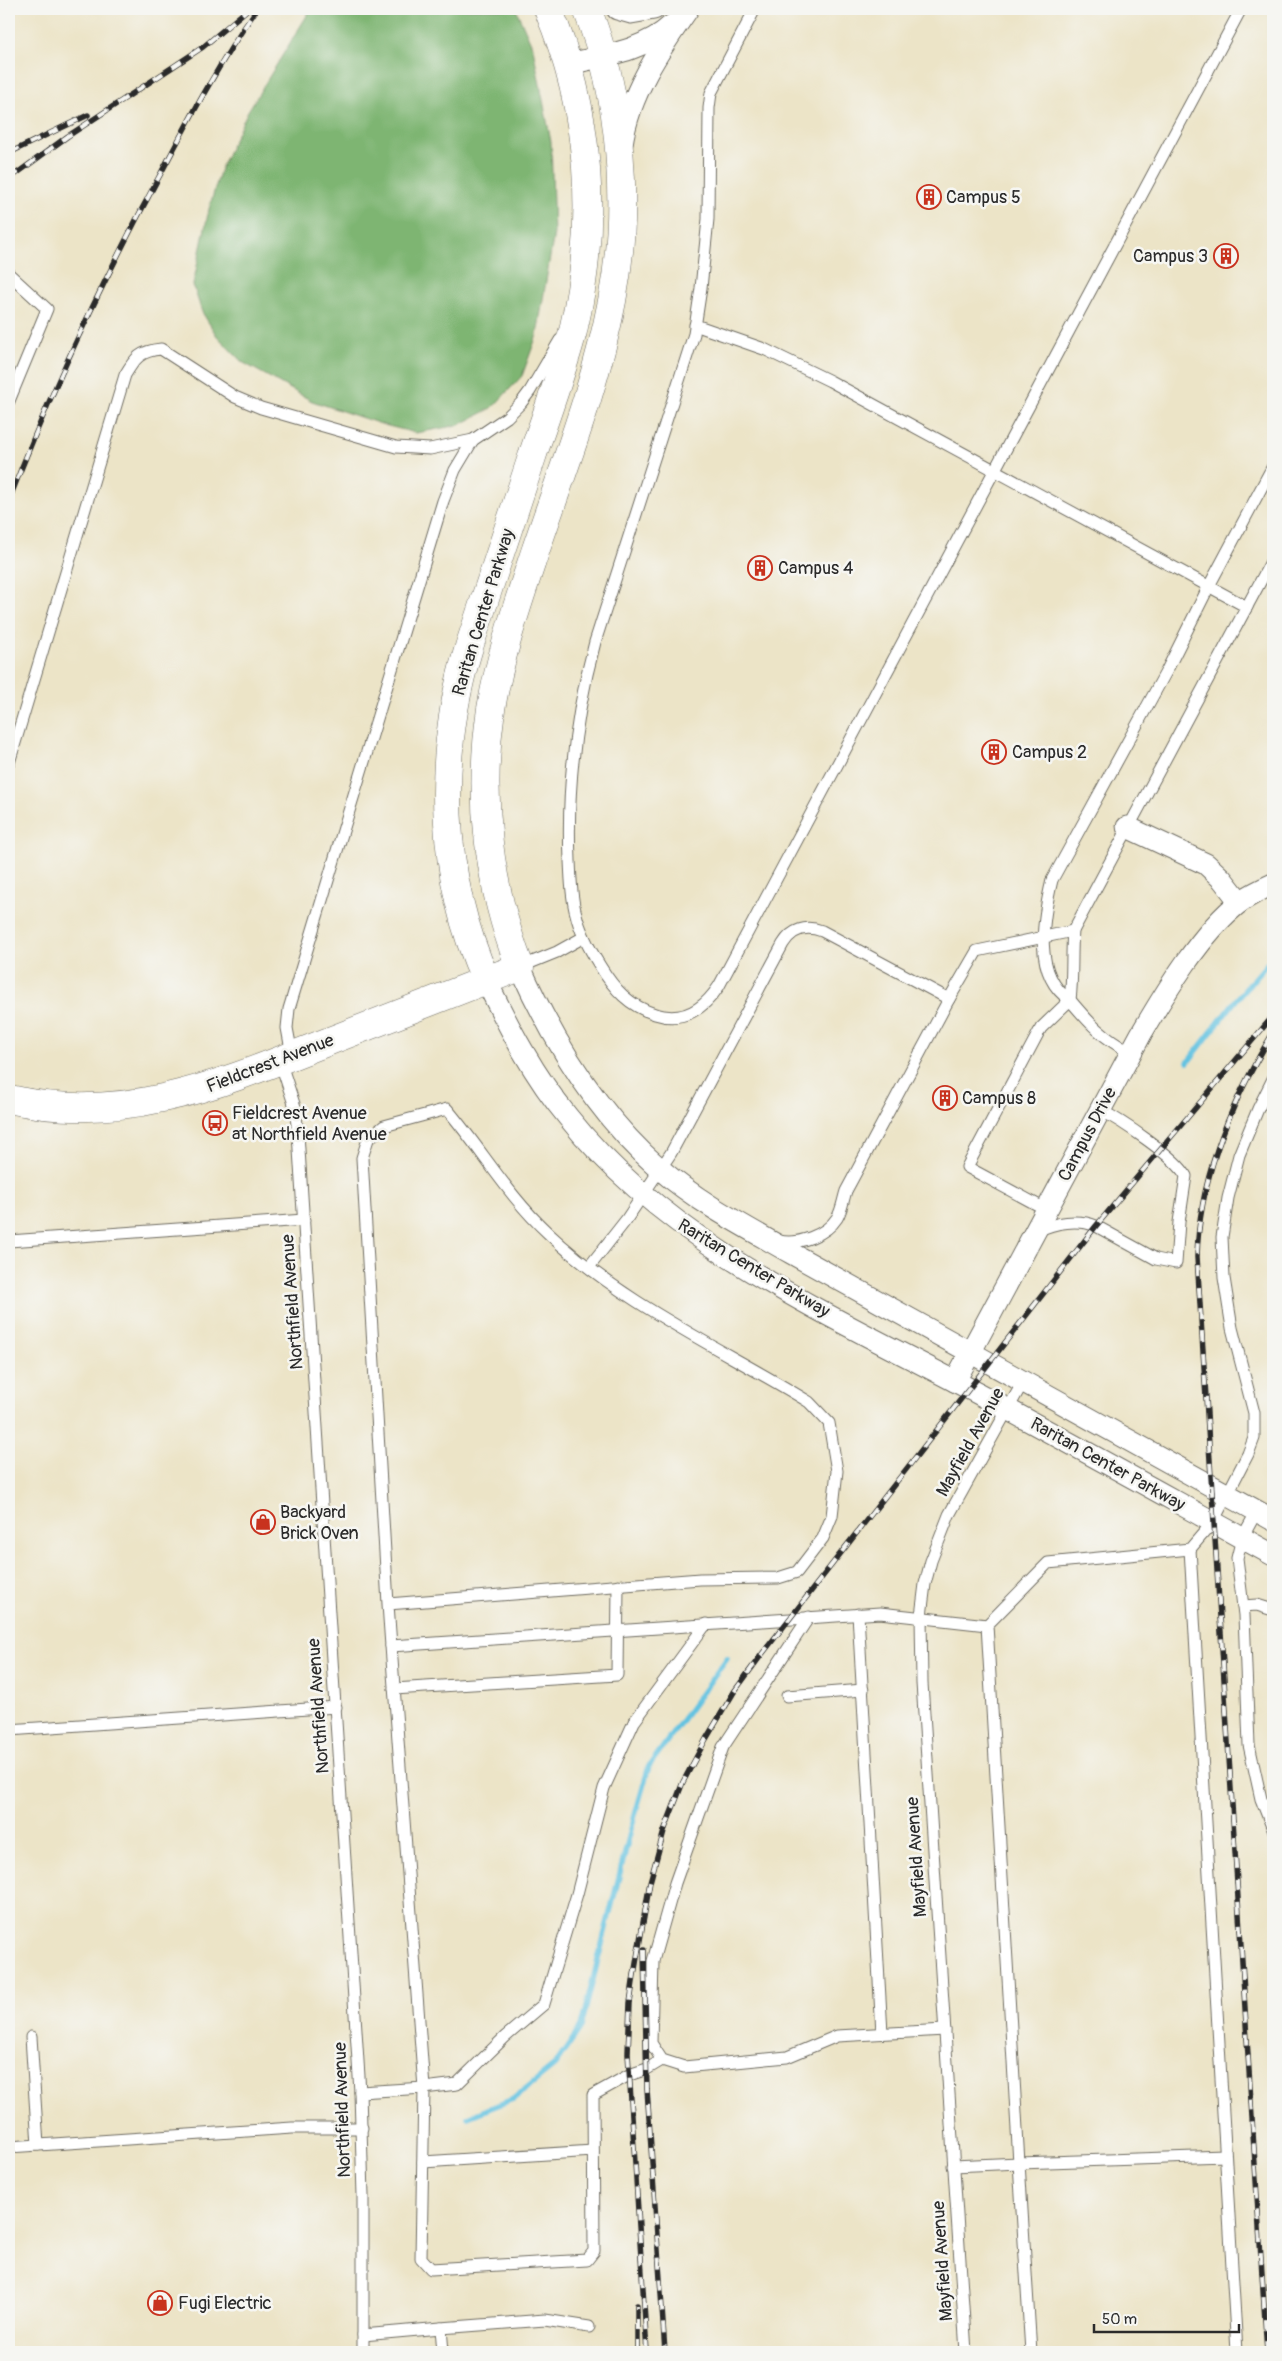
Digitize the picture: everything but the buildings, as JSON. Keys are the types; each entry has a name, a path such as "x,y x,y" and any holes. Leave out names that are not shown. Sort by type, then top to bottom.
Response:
{"street":[{"name":"Raritan Center Parkway","path":"548,9 568,64 582,130 587,182 587,235 577,310 563,366 467,654 451,728 446,785 452,854 466,925 486,980 521,1048 556,1102 596,1148 644,1195 692,1232 749,1268 1273,1555"},
{"name":"Raritan Center Parkway","path":"587,9 602,56 615,117 621,169 618,266 605,335 513,621 498,672 489,724 486,778 487,826 491,858 506,926 520,967 554,1032 592,1093 613,1122 661,1170 705,1203 762,1237 1265,1516"},
{"path":"617,9 631,13 654,9"},
{"path":"568,64 634,47 657,37 688,9"},
{"path":"621,169 623,142 634,103 656,59 688,9"},
{"path":"1128,827 1202,861 1218,875 1240,902"},
{"name":"Campus Drive","path":"955,1381 1131,1053 1177,976 1223,918 1240,902 1273,884"},
{"name":"Fieldcrest Avenue","path":"9,1099 49,1105 86,1106 142,1103 194,1092 520,967"}],"lane":[{"path":"755,9 717,79 710,101 708,219 695,325 689,351 599,627 583,692 573,776 569,837 573,900 584,937 611,984 622,996 638,1007 654,1014 678,1017 691,1014 709,1000 719,986 1241,9"},
{"path":"9,274 47,309 9,401"},
{"path":"9,763 125,375 134,360 148,350 162,349 235,397 260,408 396,447 430,449 473,440 507,417 521,403 577,310"},
{"path":"695,325 764,349 830,381 1247,607"},
{"name":"Northfield Avenue","path":"363,2352 362,2128 360,2092 304,1220 295,1107 286,1058 287,1028 289,1009 443,500 455,470 473,440"},
{"path":"1131,1053 1103,1037 1070,1000 1060,993 1054,982 1044,956 1044,916 1052,880 1167,670 1273,466"},
{"path":"1047,1210 967,1167 1040,1028 1070,1000 1073,982 1070,964 1073,931 1273,558"},
{"path":"589,1267 661,1170 783,944 792,933 809,928 822,932 948,999"},
{"path":"762,1237 783,1242 802,1240 819,1232 837,1218 846,1191 948,999 970,959 977,951 1073,931"},
{"path":"520,967 557,952 584,937"},
{"path":"1237,2352 1190,1549 1213,1522 1251,1446 1255,1421 1232,1328 1223,1267 1223,1225 1239,1155 1273,1079"},
{"path":"388,1604 700,1579 778,1578 798,1572 823,1538 832,1516 837,1471 829,1423 810,1402 649,1311 589,1267 549,1234 516,1201 447,1109 384,1126 368,1139 362,1158 390,1646 424,2088 421,2258 431,2268 587,2260 594,2251 593,2095 629,2075 646,2069 662,2060"},
{"path":"1034,1233 1049,1226 1086,1223 1096,1226 1156,1259 1176,1263 1178,1228 1186,1176 1176,1164 1120,1122 1100,1110"},
{"path":"9,1241 304,1220"},
{"name":"Mayfield Avenue","path":"966,2352 922,1684 921,1616 927,1573 949,1515 1023,1382"},
{"path":"1265,1516 1242,1538 1237,1553 1243,1606 1249,1745 1261,1799 1273,1829"},
{"path":"1031,2352 987,1625 1048,1563 1190,1549"},
{"path":"394,1689 617,1675 618,1585"},
{"path":"1243,1606 1257,1605 1273,1610"},
{"path":"390,1646 886,1613 987,1625"},
{"path":"858,1614 882,2033"},
{"path":"809,1617 723,1747 675,1884 653,1961 651,2043 662,2060 684,2067 787,2057 837,2036 945,2030"},
{"path":"360,2092 457,2084 505,2037 544,2004 577,1894 604,1788 634,1722 706,1624"},
{"path":"787,1696 863,1690"},
{"path":"9,1730 336,1707"},
{"path":"31,2038 38,2145"},
{"path":"9,2147 292,2128 362,2128"},
{"path":"423,2162 593,2151"},
{"path":"954,2166 1225,2156"},
{"path":"363,2335 545,2320 589,2327"},
{"path":"441,2328 443,2352"}],"green space":[{"path":"311,9 516,9 533,48 551,142 554,233 537,335 522,376 492,408 459,425 416,433 384,425 312,401 242,362 217,336 202,312 193,285 209,209 222,165 248,111"}],"waterway":[{"path":"1188,1062 1236,1000 1273,957"},
{"path":"468,2117 513,2099 555,2065 581,2027 631,1829 649,1766 727,1658"}],"railway":[{"path":"9,179 68,136 203,47 248,9"},
{"path":"9,500 25,458 79,335 118,254 206,90 230,49 257,9"},
{"path":"9,153 88,115"},
{"path":"647,2352 628,2053 630,2003 650,1882 664,1831 683,1782 734,1692 759,1658 1096,1226 1273,1016"},
{"path":"1267,2352 1197,1257 1199,1227 1204,1198 1220,1140 1244,1085 1273,1033"},
{"path":"644,1950 647,2089 665,2352"},
{"path":"637,2305 637,2352"}],"place":[{"name":"Campus 5","path":"929,197"},
{"name":"Campus 3","path":"1226,256"},
{"name":"Campus 4","path":"760,568"},
{"name":"Campus 2","path":"994,752"},
{"name":"Campus 8","path":"945,1098"},
{"name":"Fieldcrest Avenue at Northfield Avenue","path":"215,1123"},
{"name":"Backyard Brick Oven","path":"263,1522"},
{"name":"Fugi Electric","path":"160,2303"}]}
